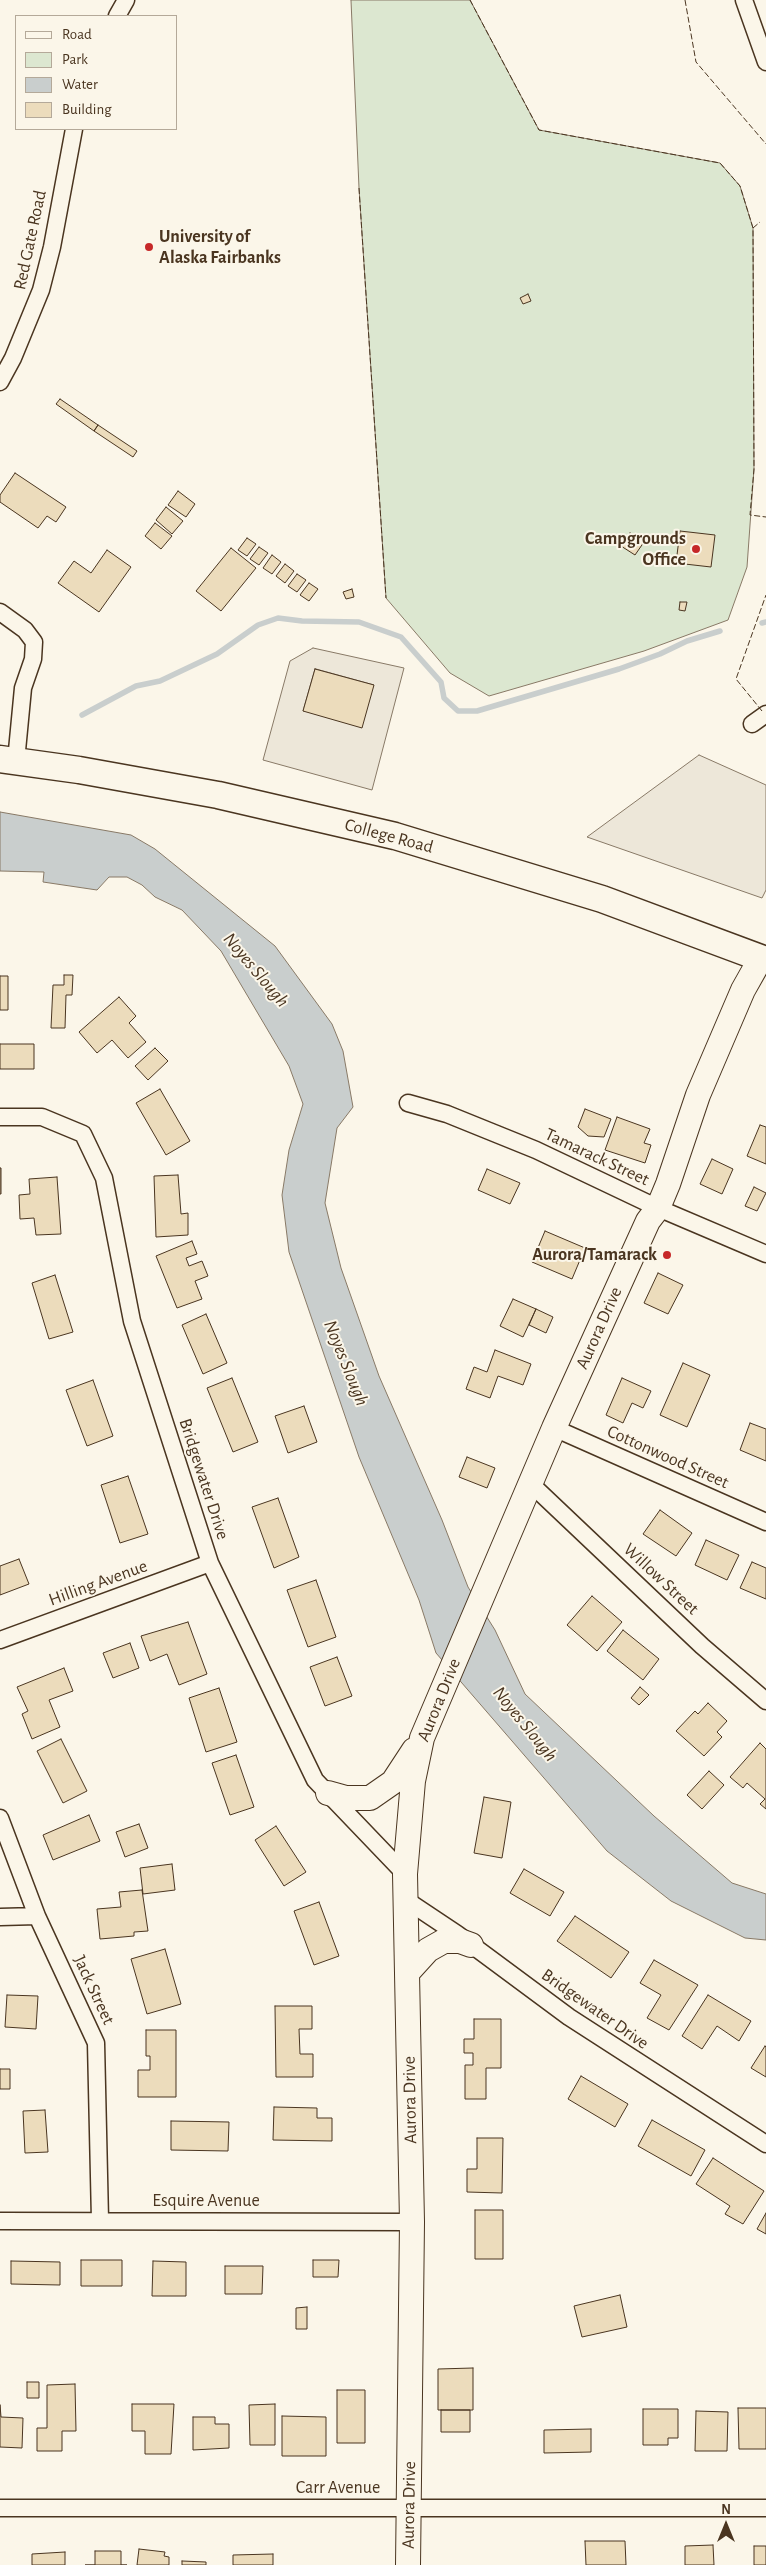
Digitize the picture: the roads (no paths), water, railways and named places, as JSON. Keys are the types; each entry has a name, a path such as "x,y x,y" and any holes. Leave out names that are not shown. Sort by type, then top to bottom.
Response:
{"main road":[{"name":"College Road","path":"8,760 106,774 218,795 395,836 602,899 764,959"}],"street":[{"path":"118,15 126,0"},
{"path":"744,0 766,62"},
{"name":"Red Gate Road","path":"0,382 13,358 42,290 74,130"},
{"path":"0,612 25,630 34,642 33,660 23,688 8,760"},
{"path":"752,724 766,714"},
{"name":"Aurora Drive","path":"408,2565 412,2222 405,1874 413,1782 422,1738 554,1428 648,1221 658,1208 698,1094 743,990 764,959"},
{"name":"Tamarack Street","path":"408,1103 447,1114 536,1150 658,1208 766,1254"},
{"name":"Bridgewater Drive","path":"0,1117 42,1117 83,1134 104,1178 132,1321 210,1563 316,1780 405,1874"},
{"name":"Cottonwood Street","path":"554,1428 766,1522"},
{"name":"Willow Street","path":"530,1483 702,1646 766,1701"},
{"name":"Hilling Avenue","path":"0,1640 210,1563"},
{"path":"328,1793 346,1798 370,1798 393,1782 422,1738"},
{"name":"Jack Street","path":"0,1818 37,1916 96,2043 100,2220"},
{"name":"Bridgewater Drive","path":"406,1900 472,1945 568,2017 766,2144"},
{"path":"0,1917 37,1916"},
{"path":"408,1972 428,1950 444,1942 460,1941 472,1945"},
{"name":"Esquire Avenue","path":"0,2221 412,2222"},
{"name":"Carr Avenue","path":"0,2508 766,2508"}],"water":[{"name":"Noyes Slough","path":"0,812 131,835 155,849 275,946 332,1024 343,1051 353,1107 337,1128 325,1203 341,1268 379,1376 442,1520 468,1587 495,1630 525,1694 654,1816 732,1883 766,1894 766,1940 745,1938 671,1901 607,1851 436,1653 419,1600 359,1457 289,1252 282,1195 289,1150 303,1104 289,1066 221,951 182,910 155,897 142,885 127,877 109,877 97,890 43,882 44,872 0,871"}],"waterway":[{"path":"82,715 136,686 160,681 217,654 258,625 278,618 302,621 359,622 401,637 441,682 444,698 458,711 477,711 619,669 660,654 687,641 720,631"},
{"path":"762,623 766,622"}],"place":[{"name":"University of Alaska Fairbanks","path":"149,247"},
{"name":"Campgrounds Office","path":"696,549"},
{"name":"Aurora/Tamarack","path":"667,1255"}]}
